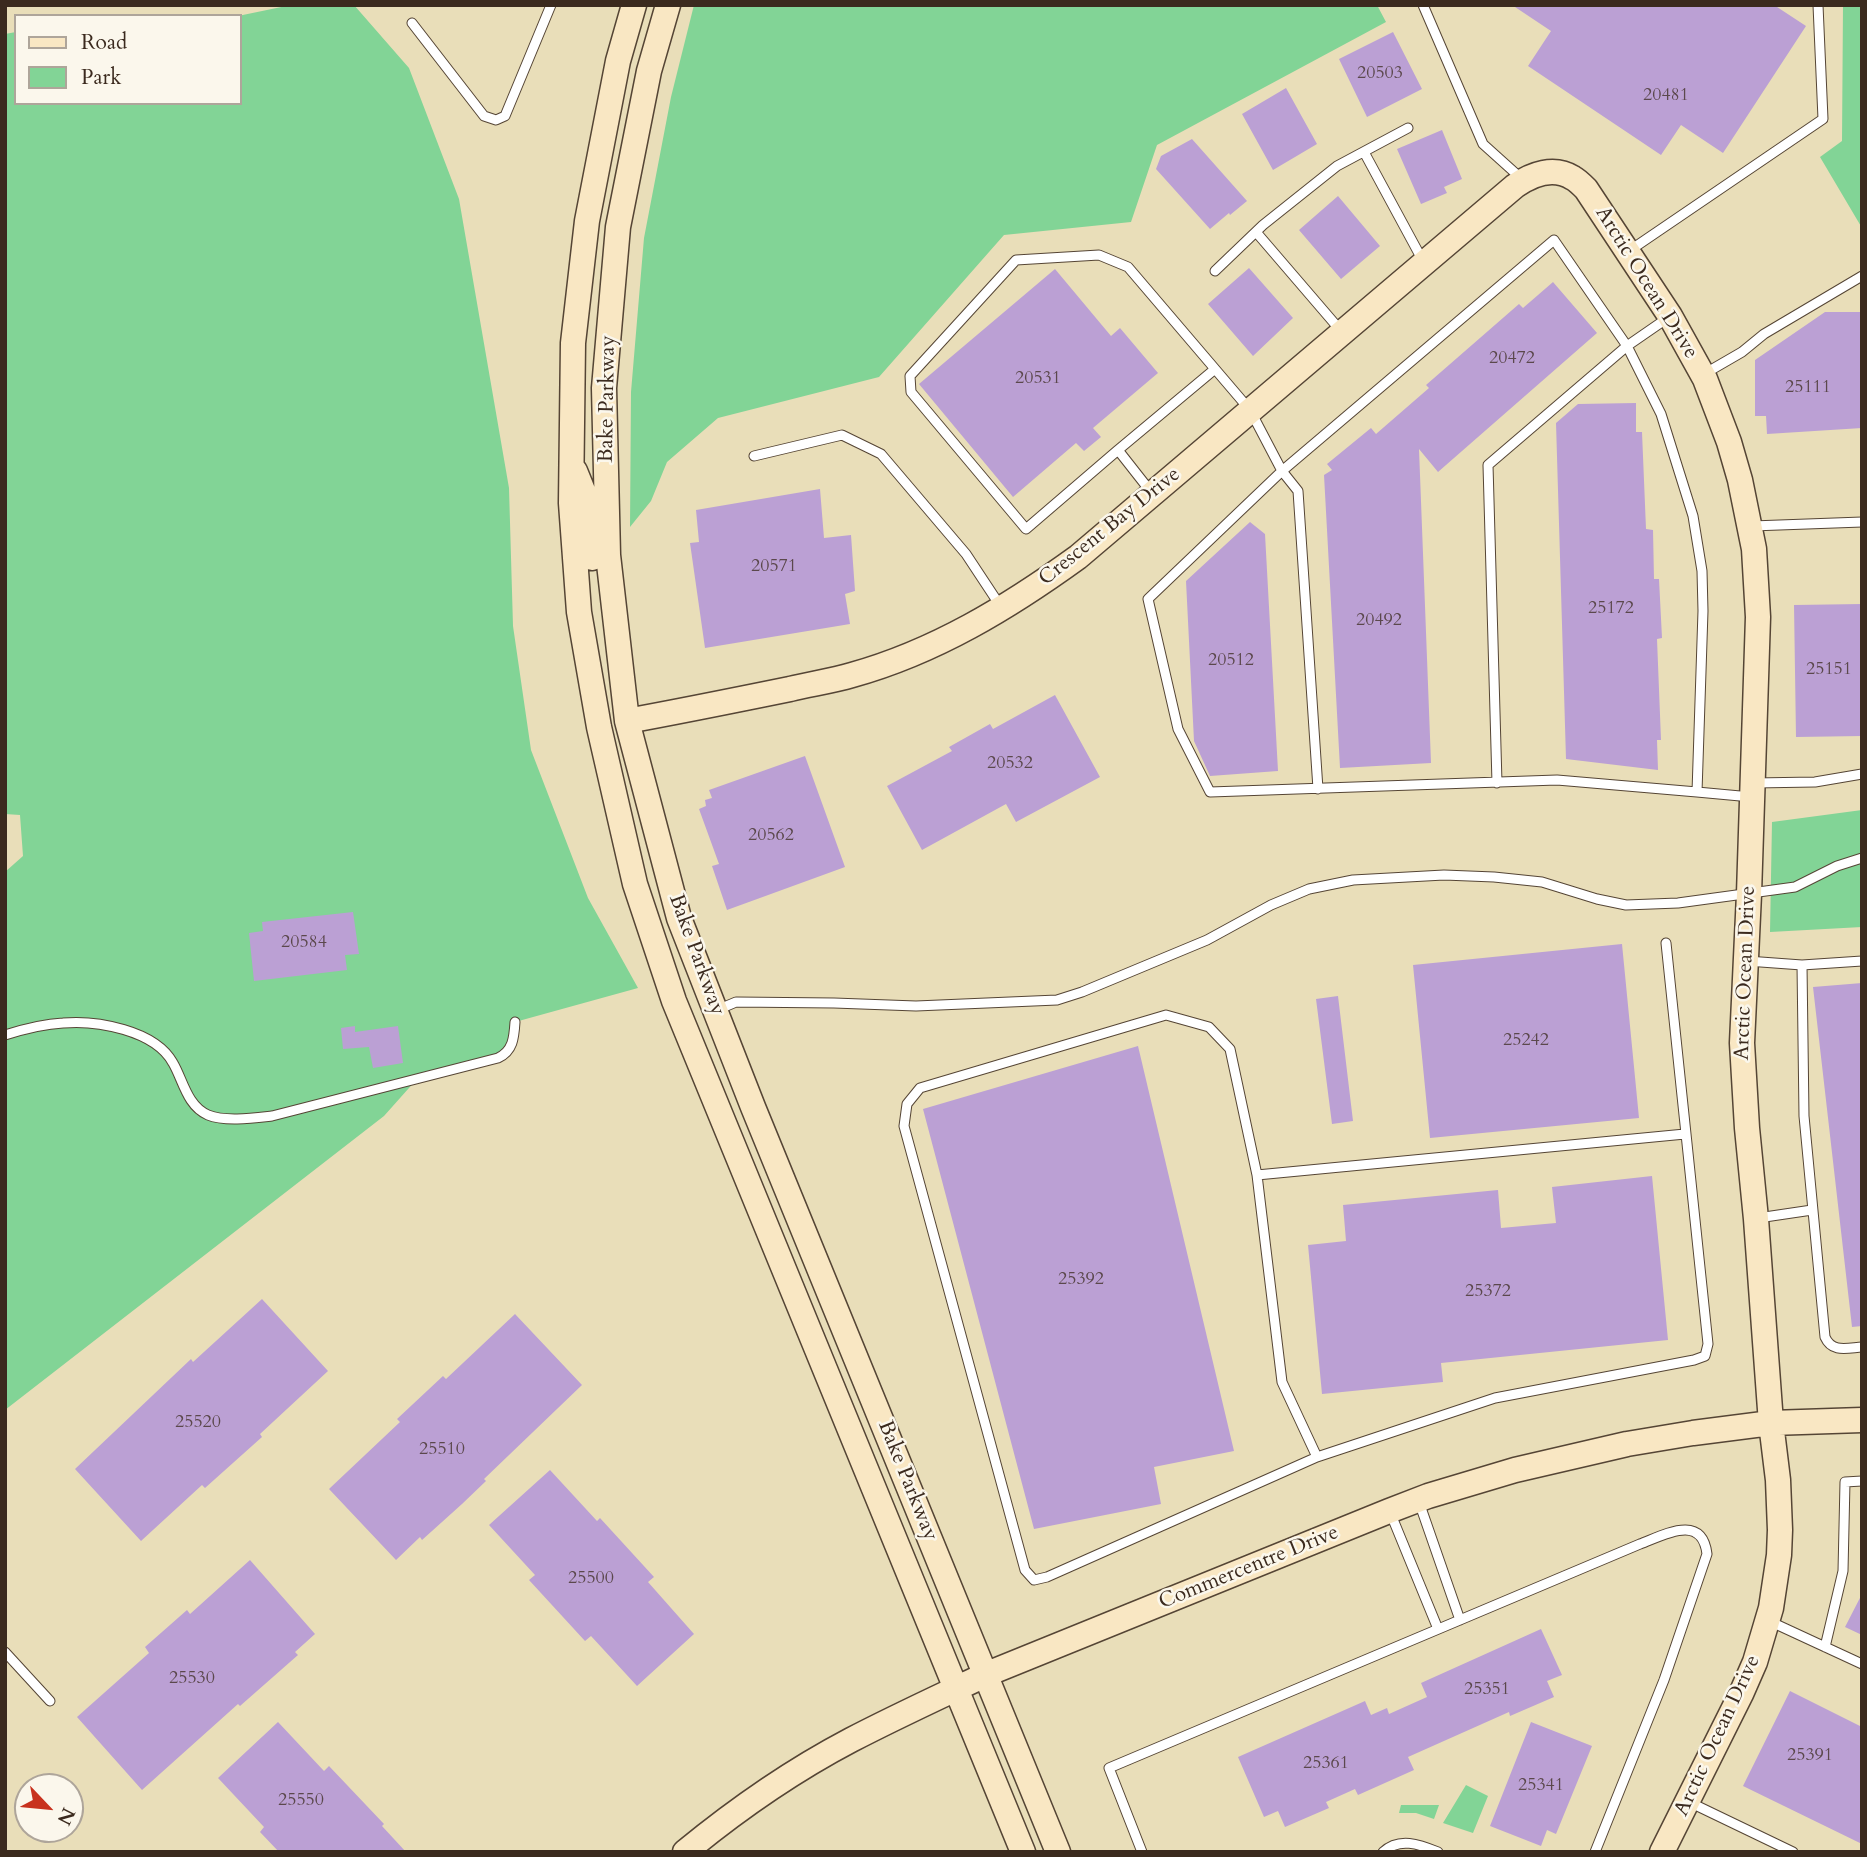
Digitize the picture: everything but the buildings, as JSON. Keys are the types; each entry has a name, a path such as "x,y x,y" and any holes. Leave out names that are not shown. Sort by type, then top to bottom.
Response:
{"street":[{"name":"Bake Parkway","path":"634,5 618,61 587,221 573,343 571,503 579,612 599,727 635,884 681,1020 1023,1852"},
{"name":"Bake Parkway","path":"668,5 649,71 618,227 604,388 608,555 627,721 679,918 753,1107 1058,1852"},
{"name":"Arctic Ocean Drive","path":"1519,183 1533,174 1554,172 1572,177 1586,189 1670,316 1702,375 1729,442 1754,549 1758,617 1741,1043 1746,1128 1778,1480 1779,1555 1768,1620 1755,1662 1662,1852"},
{"name":"Crescent Bay Drive","path":"627,721 852,675 940,642 1002,609 1078,557 1519,183"},
{"path":"572,463 588,503 594,596 605,679 618,717 627,721"},
{"name":"Commercentre Drive","path":"685,1852 719,1824 783,1780 849,1741 987,1674 1418,1499 1540,1463 1628,1444 1771,1423 1862,1420"}],"lane":[{"path":"412,23 484,116 496,120 505,116 551,5"},
{"path":"1423,5 1483,144 1519,183"},
{"path":"1628,252 1824,119 1818,5"},
{"path":"1215,271 1256,232 1337,166 1408,128"},
{"path":"1364,152 1425,264"},
{"path":"1256,232 1342,333"},
{"path":"1697,792 1703,611 1693,516 1661,414 1627,346 1554,240 1282,471 1148,599 1178,729 1210,792 1557,780 1697,792 1752,790 1862,774"},
{"path":"1215,369 1026,529 911,392 910,376 1016,260 1099,255 1128,267 1250,410 1282,471 1298,491 1318,789"},
{"path":"1702,375 1742,352 1764,334 1862,276"},
{"path":"1497,783 1488,465 1627,346 1670,316"},
{"path":"754,456 842,435 881,454 966,554 1002,609"},
{"path":"1118,450 1152,494"},
{"path":"1749,526 1862,522"},
{"path":"715,1010 736,1002 916,1006 1058,1000 1207,940 1271,905 1309,889 1353,880 1444,875 1494,877 1542,882 1626,905 1678,904 1795,887 1837,866 1862,858"},
{"path":"1317,1457 1282,1382 1257,1175 1230,1049 1209,1027 1166,1015 920,1088 907,1104 904,1126 1025,1570 1034,1580 1047,1577 1317,1457 1495,1398 1705,1356 1708,1344 1665,943"},
{"path":"1745,961 1802,965 1862,961"},
{"path":"1802,965 1804,1116 1825,1337 1828,1343 1840,1349 1862,1347"},
{"path":"5,1035 64,1022 122,1028 162,1049 173,1062 194,1104 208,1115 254,1118 272,1116 498,1058 505,1055 511,1046 515,1022"},
{"path":"1257,1175 1685,1133"},
{"path":"1756,1219 1812,1210"},
{"path":"1825,1647 1843,1571 1845,1482 1862,1480"},
{"path":"1418,1499 1460,1620"},
{"path":"1389,1511 1438,1629"},
{"path":"1142,1852 1109,1768 1640,1544 1687,1529 1702,1537 1707,1554 1664,1680 1595,1852"},
{"path":"1768,1620 1862,1664"},
{"path":"5,1652 50,1701"},
{"path":"1687,1802 1793,1852"},
{"path":"1383,1852 1390,1846 1405,1842 1423,1845 1437,1852"}],"green space":[{"path":"291,5 354,5 409,68 459,199 509,488 513,626 531,750 588,898 638,988 515,1022 511,1046 498,1058 417,1079 384,1116 5,1410 5,872 23,856 20,815 5,814 5,34 14,32 14,105 242,105 242,15"},
{"path":"694,5 1377,5 1386,22 1157,145 1131,222 1004,235 879,377 718,418 667,462 651,501 630,527 631,392 644,238 671,97"},
{"path":"1843,5 1862,5 1862,228 1820,157 1842,141"},
{"path":"1862,810 1862,927 1770,932 1772,822"},
{"path":"1466,1785 1488,1796 1473,1833 1443,1823"},
{"path":"1401,1805 1439,1805 1434,1819 1416,1813 1399,1813"}]}
